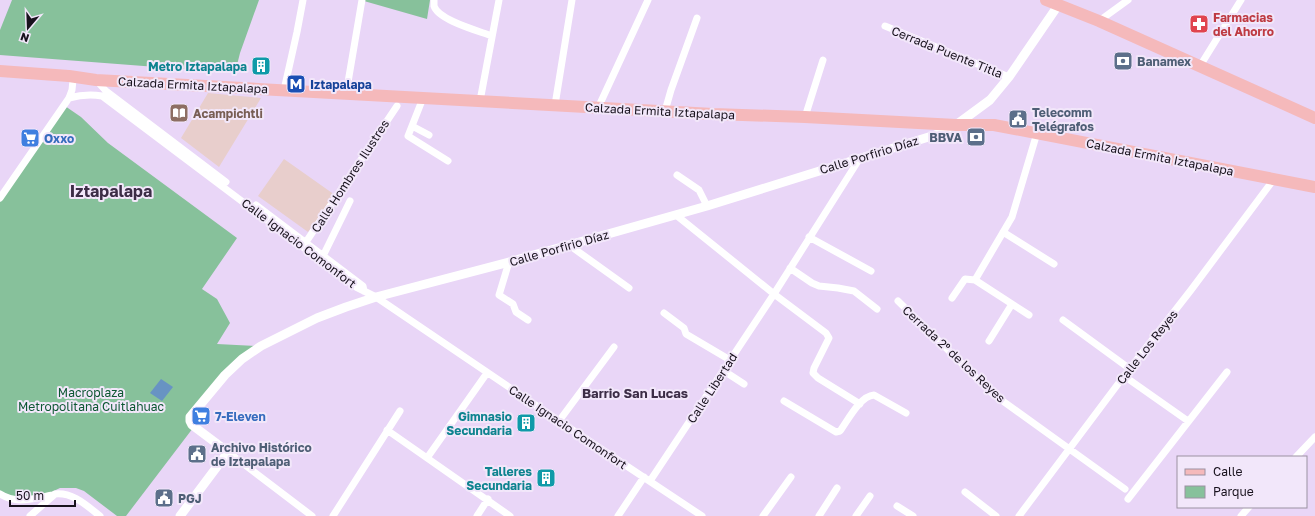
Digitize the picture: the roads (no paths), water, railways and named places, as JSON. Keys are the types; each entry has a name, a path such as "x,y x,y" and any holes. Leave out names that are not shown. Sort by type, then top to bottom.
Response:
{"main road":[{"path":"1046,0 1060,2 1200,66 1309,112 1315,118"},
{"name":"Calzada Ermita Iztapalapa","path":"0,71 69,76 96,80 598,108 956,125 994,125 1315,187"}],"street":[{"path":"284,90 303,0"},
{"path":"346,94 362,0"},
{"path":"434,0 434,6 437,11 454,21 492,36"},
{"path":"480,101 499,0"},
{"path":"555,105 572,0"},
{"path":"598,108 648,0"},
{"path":"1099,21 1128,0"},
{"path":"1200,66 1241,0"},
{"name":"Calle Porfirio Díaz","path":"228,452 192,425 190,417 225,375 242,359 261,346 316,318 376,297 509,262 676,215 935,135 956,125 990,100 1009,77 1060,2"},
{"path":"665,111 697,18"},
{"name":"Cerrada Puente Titla","path":"884,26 1009,77"},
{"path":"805,117 823,60"},
{"path":"0,198 69,98 73,80 69,76"},
{"name":"Calle Ignacio Comonfort","path":"96,80 106,91 305,244 356,287 376,297 702,516"},
{"name":"Calle Ignacio Comonfort","path":"69,98 80,95 102,96 305,244 324,256 363,286 364,291"},
{"path":"423,98 408,136 448,161"},
{"name":"Calle Hombres Ilustres","path":"305,244 397,106"},
{"path":"412,126 429,135"},
{"path":"975,280 1012,217 1037,134"},
{"name":"Calle Libertad","path":"618,516 647,479 724,371 860,158"},
{"path":"677,175 699,190 707,206"},
{"name":"Calle Los Reyes","path":"1019,516 1274,179"},
{"path":"324,256 350,200"},
{"path":"676,215 774,294 826,333 829,338 813,373 818,378 860,404"},
{"path":"1003,232 1054,264"},
{"path":"809,237 871,271"},
{"path":"569,244 629,288"},
{"path":"509,262 499,296 513,304 516,312 528,320"},
{"path":"790,268 819,286 854,291 877,309"},
{"path":"952,298 965,280 975,280 1029,316"},
{"name":"Cerrada 2º de los Reyes","path":"898,301 993,394 1125,489"},
{"path":"989,340 1012,304"},
{"path":"664,313 684,328 686,334 730,360"},
{"path":"1064,320 1130,369"},
{"path":"559,421 614,347"},
{"path":"724,371 744,384"},
{"path":"1128,500 1226,372"},
{"path":"427,458 487,373"},
{"path":"1124,376 1188,421"},
{"path":"784,401 836,432 840,431 860,404 868,396 874,395 906,413"},
{"path":"333,516 400,412"},
{"path":"388,430 488,499 510,516"},
{"path":"1297,456 1315,437"},
{"path":"180,516 228,452 312,516"},
{"path":"763,516 791,477"},
{"path":"819,516 838,488"},
{"path":"965,492 996,516"},
{"path":"0,494 15,501 55,494 74,497 100,516"},
{"path":"30,516 55,494"},
{"path":"856,516 870,496"},
{"path":"477,516 488,499"},
{"path":"897,506 913,516"},
{"path":"1241,516 1248,508"}],"water":[{"path":"161,379 173,387 162,401 150,393"}],"place":[{"name":"Farmacias del Ahorro","path":"1199,24"},
{"name":"Banamex","path":"1123,61"},
{"name":"Metro Iztapalapa","path":"261,66"},
{"name":"Iztapalapa","path":"296,84"},
{"name":"Acampichtli","path":"179,113"},
{"name":"Telecomm Telégrafos","path":"1018,119"},
{"name":"BBVA","path":"976,137"},
{"name":"Oxxo","path":"30,138"},
{"name":"7-Eleven","path":"201,416"},
{"name":"Gimnasio Secundaria","path":"526,423"},
{"name":"Archivo Histórico de Iztapalapa","path":"197,454"},
{"name":"Talleres Secundaria","path":"546,478"},
{"name":"PGJ","path":"164,498"}],"district":[{"name":"Iztapalapa","path":"111,191"},
{"name":"Barrio San Lucas","path":"635,393"}],"park label":[{"name":"Macroplaza Metropolitana Cuitlahuac","path":"91,399"}]}
